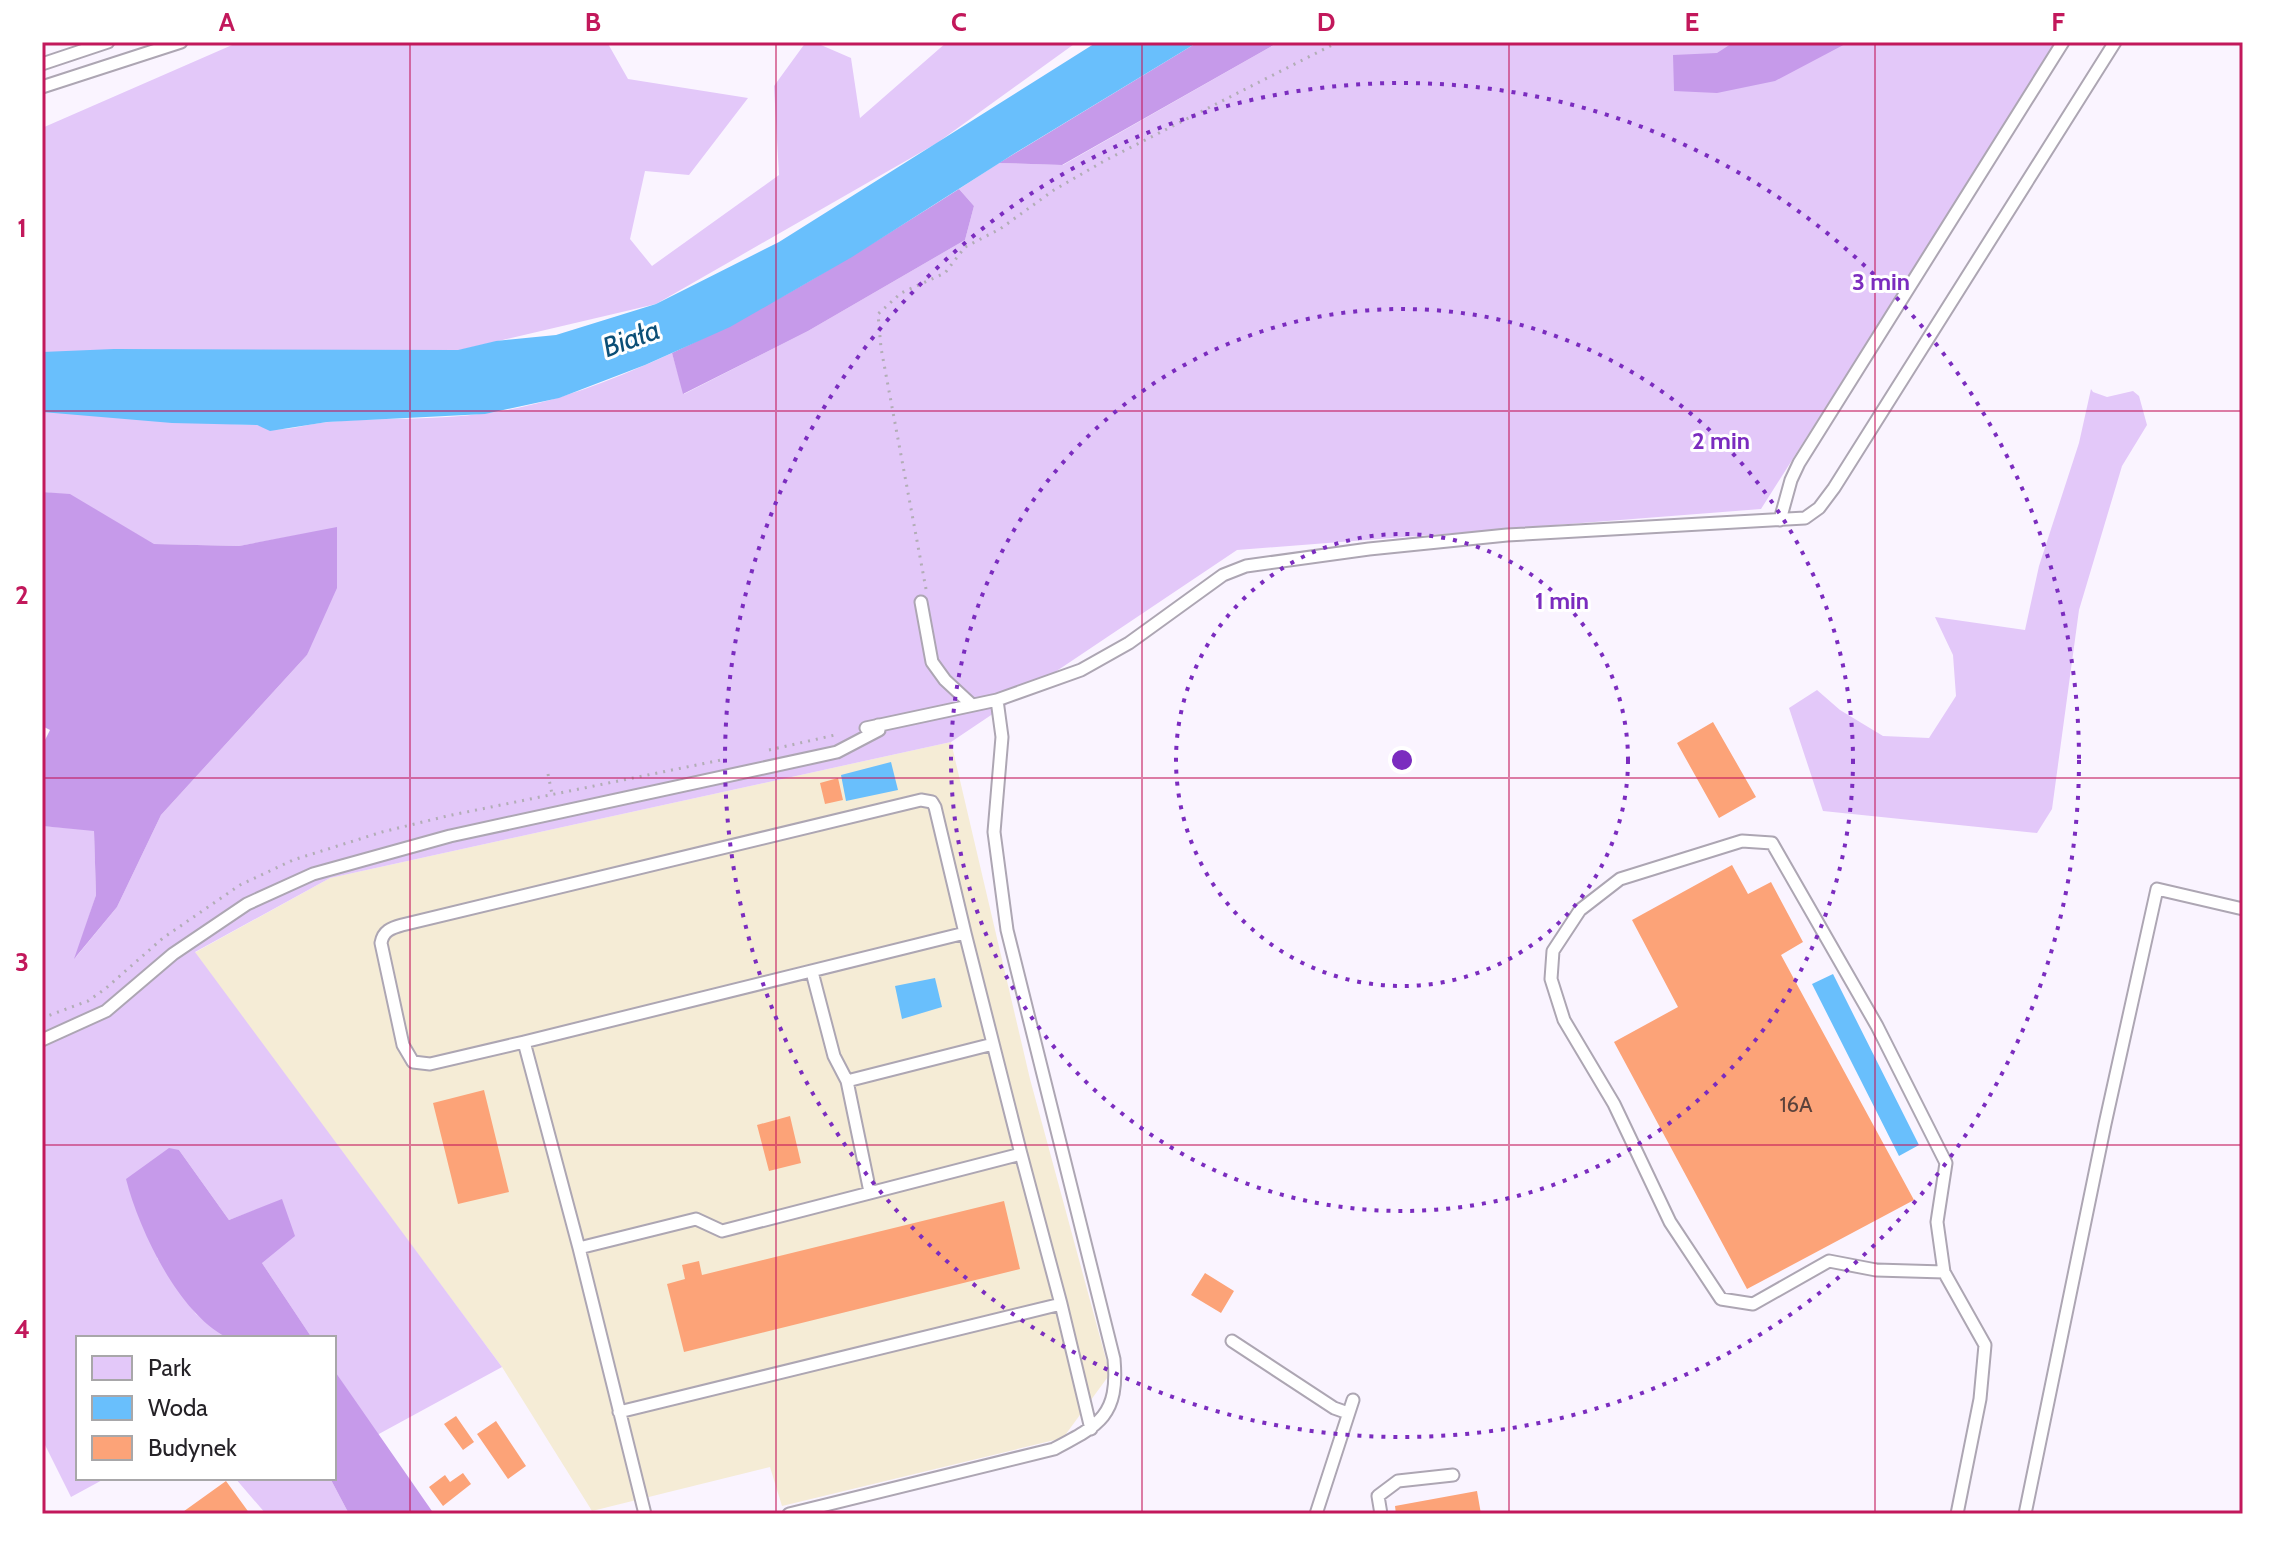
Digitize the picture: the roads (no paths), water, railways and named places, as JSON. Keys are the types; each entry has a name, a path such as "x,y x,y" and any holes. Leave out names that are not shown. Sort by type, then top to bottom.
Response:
{"lane":[{"path":"42,64 108,42"},
{"path":"42,87 181,42"},
{"path":"1780,520 1794,486 1799,463 2063,42"},
{"path":"42,1040 106,1011 173,954 247,904 313,874 465,833 837,752 879,730 872,727 997,700 1081,670 1129,643 1223,575 1246,566 1507,535 1805,518 1819,508 1834,488 2115,42"},
{"path":"921,602 932,662 945,680 972,705"},
{"path":"789,1514 1054,1449 1091,1429 1105,1416 1117,1385 1114,1359 1007,930 994,832 1002,737 997,700"},
{"path":"965,933 430,1064 413,1062 403,1045 381,943 382,936 389,929 402,925 921,800 932,802 1091,1429"},
{"path":"1944,1272 1876,1270 1829,1261 1753,1304 1721,1299 1670,1222 1614,1104 1564,1020 1551,979 1553,951 1580,910 1620,879 1742,841 1772,843 1877,1026 1946,1163 1937,1222 1944,1272 1985,1345 1980,1399 1957,1514"},
{"path":"2025,1514 2157,889 2243,909"},
{"path":"812,972 834,1056 847,1081 870,1192"},
{"path":"524,1042 645,1514"},
{"path":"847,1081 993,1044"},
{"path":"579,1248 696,1219 722,1231 1021,1154"},
{"path":"619,1412 1061,1304"},
{"path":"1232,1341 1334,1408 1348,1413"},
{"path":"1316,1514 1353,1400"},
{"path":"1381,1514 1378,1496 1398,1481 1453,1475"}],"water":[{"name":"Biała","path":"1097,42 1198,42 852,257 730,327 645,365 559,398 485,414 327,422 270,431 257,425 172,423 42,412 42,352 114,349 458,350 496,341 556,335 656,304 779,242"},
{"path":"891,762 898,790 846,801 841,775"},
{"path":"1833,974 1919,1145 1899,1156 1812,984"},
{"path":"935,978 942,1007 902,1019 895,986"}]}
